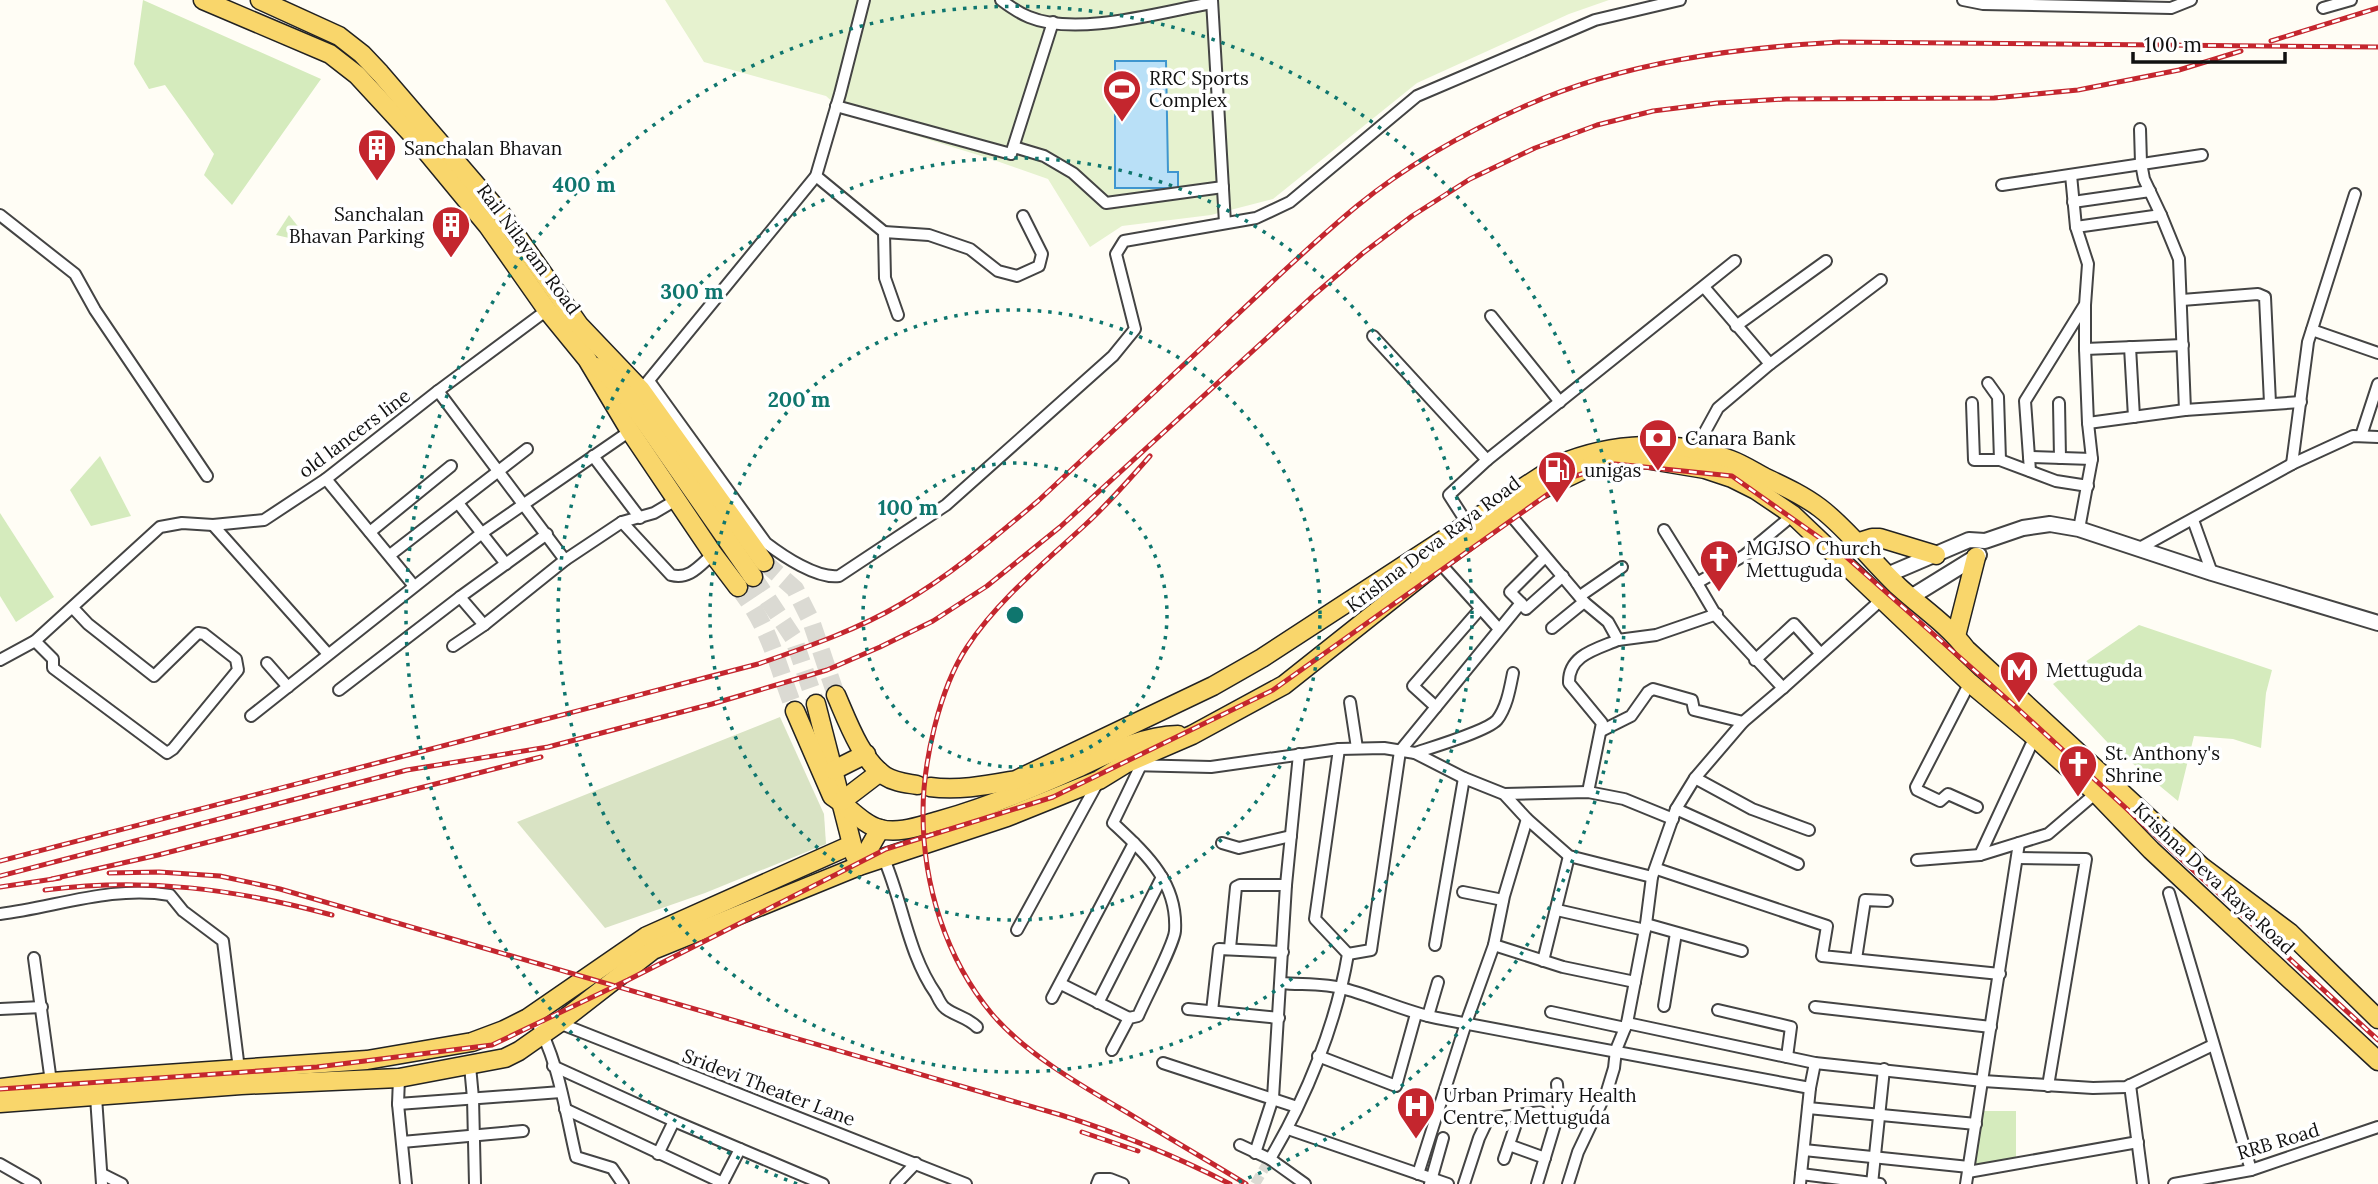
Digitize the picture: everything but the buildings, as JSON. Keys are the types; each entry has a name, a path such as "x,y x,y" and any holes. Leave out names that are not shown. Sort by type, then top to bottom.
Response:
{"main road":[{"name":"Rail Nilayam Road","path":"203,0 330,54 357,75 417,139 488,226 547,310 592,352 629,399 746,582 713,554 676,500 630,430 592,352 579,325 502,215 362,54 339,36 260,0"},
{"path":"592,352 645,385 764,562"},
{"name":"Krishna Deva Raya Road","path":"880,772 901,782 942,788 985,786 1016,780 1242,670 1535,478 1578,456 1610,448 1637,446 1695,450 1730,460 1791,490 1821,509 1887,575 1956,635 1966,649 2202,867 2290,933 2378,1019"},
{"name":"Krishna Deva Raya Road","path":"0,1103 241,1085 399,1078 505,1058 552,1029 653,950 859,866 1007,817 1133,765 1192,735 1284,685 1439,562 1534,493 1593,465 1645,459 1705,469 1732,478 1765,495 1793,515 1970,683 2030,733 2093,796 2378,1061"},
{"path":"1856,543 1881,538 1936,555"},
{"path":"1956,635 1981,549"},
{"path":"1319,621 1335,644"},
{"path":"1294,638 1313,662"},
{"path":"836,695 860,747 880,772 842,801"},
{"path":"816,704 851,845 859,866"},
{"path":"795,711 832,796 842,801 861,819 880,828 859,866"},
{"name":"Krishna Deva Raya Road","path":"880,828 911,828 962,814 1073,770 1109,751 1152,738 1192,735"},
{"path":"834,769 866,754"},
{"path":"0,1088 51,1082 367,1060 472,1042 504,1030 533,1014 647,936 851,845"},
{"path":"2362,1046 2378,1031"}],"street":[{"path":"864,0 816,176 645,385 765,543 822,576 839,576 946,505 1113,356 1135,329 1116,254 1124,240 1256,218 1290,202 1417,96 1595,19 1649,3 1680,0"},
{"path":"1001,0 1029,17 1053,22 1103,24 1212,2 1225,223"},
{"path":"1963,0 1983,4 2115,3 2171,8 2191,0"},
{"path":"2115,3 2126,0"},
{"path":"2323,8 2351,0"},
{"path":"836,106 1011,154 1053,22"},
{"path":"2140,129 2144,179 2179,259 2185,410"},
{"path":"1014,147 1044,156 1073,173 1106,203 1223,187"},
{"path":"2002,185 2202,155"},
{"path":"2071,175 2076,227 2088,264 2085,349 2092,459 2079,529"},
{"path":"816,176 884,232 929,235 970,249 998,271 1017,276 1040,267 1042,254 1023,216"},
{"path":"2073,202 2150,191"},
{"path":"2292,464 2308,342 2355,194"},
{"path":"0,215 75,274 95,310 207,476"},
{"path":"2076,227 2161,215"},
{"path":"884,232 885,278 898,315"},
{"path":"1467,523 1449,495 1487,460 1735,261"},
{"path":"1737,326 1826,261"},
{"path":"1695,450 1718,408 1770,364 1881,280"},
{"path":"1704,286 1770,364"},
{"path":"2182,300 2258,294 2265,298 2270,402"},
{"path":"2030,471 2025,401 2085,305"},
{"name":"old lancers line","path":"73,608 160,527 182,523 213,525 264,520 326,479 547,310"},
{"path":"1492,316 1560,402"},
{"path":"2312,330 2378,353"},
{"path":"1373,336 1487,460"},
{"path":"2085,349 2183,345"},
{"path":"2130,347 2134,417"},
{"path":"1988,383 1998,397 2000,460"},
{"path":"2361,436 2378,384"},
{"path":"438,391 565,560"},
{"path":"2088,423 2185,410 2301,401"},
{"path":"1972,403 1974,460 2000,460 2056,481 2088,486"},
{"path":"2059,403 2060,458"},
{"path":"251,716 482,533 630,430"},
{"path":"2138,549 2292,464 2353,436 2377,437"},
{"path":"390,555 527,449"},
{"path":"593,456 640,518"},
{"path":"2029,457 2092,459"},
{"path":"370,532 451,466"},
{"path":"326,479 414,586"},
{"path":"453,646 484,625 565,560 622,522 640,518 676,500"},
{"path":"458,503 506,564"},
{"path":"1508,512 1582,599 1608,622 1618,640"},
{"path":"1697,583 1745,555 1793,515"},
{"path":"2193,520 2212,573"},
{"path":"622,522 671,575 688,575 713,554"},
{"path":"1911,597 1981,549 2023,528 2050,524 2079,529 2378,623"},
{"path":"213,525 328,654"},
{"path":"1664,530 1717,614 1755,660 1783,688"},
{"path":"339,690 547,534"},
{"path":"1887,575 1969,540 1981,549"},
{"path":"1545,557 1510,592 1526,609 1563,576"},
{"path":"1439,562 1499,629"},
{"path":"1552,628 1582,599 1622,567"},
{"path":"460,597 484,625"},
{"path":"1569,1184 1578,1152 1607,1090 1616,1050 1626,1025 1655,873 1675,814 1695,778 1743,722 1881,600"},
{"path":"1348,954 1371,950 1400,751 1521,603"},
{"path":"0,660 35,641 73,608 88,624 154,676 198,633 236,659 238,670 167,753 52,668 52,659 35,641"},
{"path":"1436,707 1413,686 1480,609"},
{"path":"1588,792 1603,730 1599,716 1569,683 1577,659 1618,640 1656,635 1717,614"},
{"path":"1755,660 1794,624 1820,653"},
{"path":"1909,626 1917,642 1929,656 2093,796 2048,834 1980,855 1917,860"},
{"path":"267,663 288,687"},
{"path":"1415,753 1496,722 1506,700 1513,673"},
{"path":"1603,730 1631,716 1653,689 1692,700 1694,710 1743,722"},
{"path":"1966,690 1916,787 1940,801 1948,794 1977,807"},
{"path":"1350,702 1357,748"},
{"path":"1980,855 2031,745"},
{"path":"1060,984 1129,1018 1138,1016 1175,934 1169,889 1149,857 1113,823 1133,765 1211,767 1357,748 1415,753 1464,778 1504,794 1588,792 1624,799 1675,814 1798,864"},
{"path":"1339,749 1315,919 1348,954"},
{"path":"1255,1153 1273,1098 1286,885 1299,754"},
{"path":"1435,945 1464,778"},
{"path":"1695,778 1752,809 1809,830"},
{"path":"1017,930 1099,780"},
{"path":"1504,794 1527,819 1569,856 1655,873 1827,926 1822,956 2000,974"},
{"path":"1418,1174 1493,940 1501,899 1527,819"},
{"path":"1222,843 1239,848 1291,836"},
{"path":"1052,999 1134,843"},
{"path":"1966,1184 2019,843"},
{"path":"1543,961 1569,856"},
{"path":"2017,858 2086,859 2048,1086"},
{"path":"884,859 894,881 911,942 931,987 945,1008 970,1020 976,1027"},
{"path":"1098,1003 1162,877"},
{"path":"1230,948 1234,889 1237,885 1286,885"},
{"path":"0,914 80,898 144,892 170,895 183,911 223,941 239,1069"},
{"path":"1463,892 1501,899"},
{"path":"2169,893 2251,1170"},
{"path":"1856,959 1865,900 1887,901"},
{"path":"1557,910 1676,933 1742,951"},
{"path":"1664,1006 1676,933"},
{"path":"1493,940 1543,961 1635,982"},
{"path":"1212,1012 1218,952 1222,948 1283,952"},
{"path":"1270,1159 1288,1129 1318,1056 1342,988 1348,954"},
{"path":"34,958 51,1082"},
{"path":"1428,1016 1438,982"},
{"path":"1281,983 1342,988 1416,1014 1810,1088"},
{"path":"0,1009 42,1007"},
{"path":"1815,1007 1992,1027"},
{"path":"1188,1009 1279,1018"},
{"path":"1717,1010 1791,1027 1787,1057"},
{"path":"1551,1012 1815,1063 2048,1086 2093,1088 2130,1085 2213,1045"},
{"path":"533,1014 552,1029 553,1066 576,1157 612,1168 623,1184"},
{"path":"1318,1056 1396,1086 1416,1014"},
{"path":"1112,1050 1129,1018"},
{"name":"Sridevi Theater Lane","path":"552,1029 916,1163 966,1184"},
{"path":"1163,1063 1297,1107"},
{"path":"1815,1063 1800,1179 1880,1184"},
{"path":"470,1066 475,1184"},
{"path":"553,1066 674,1121 824,1184"},
{"path":"1872,1184 1884,1069"},
{"path":"399,1078 398,1104 406,1184"},
{"path":"1536,1184 1559,1111 1557,1084"},
{"path":"2130,1085 2143,1184"},
{"path":"398,1104 561,1092"},
{"path":"96,1097 102,1179 122,1184"},
{"path":"1808,1108 1976,1124"},
{"path":"565,1109 722,1183 740,1149"},
{"path":"1464,1184 1488,1119 1540,1112"},
{"path":"1504,1159 1519,1115"},
{"path":"658,1154 674,1121"},
{"name":"RRB Road","path":"2174,1184 2251,1170 2378,1127"},
{"path":"1288,1129 1418,1174 1431,1182 1448,1184"},
{"path":"402,1142 523,1131"},
{"path":"1431,1182 1443,1138"},
{"path":"1804,1150 1969,1169 2138,1142"},
{"path":"1240,1145 1270,1159 1305,1184"},
{"path":"1509,1146 1545,1158"},
{"path":"896,1184 916,1163"},
{"path":"0,1164 35,1184"},
{"path":"1097,1184 1103,1177 1123,1184"}],"green space":[{"path":"143,0 321,79 232,205 204,175 214,154 165,85 149,89 134,64"},
{"name":"RRC Sports Complex","path":"665,0 1609,0 1569,14 1417,83 1273,199 1211,215 1122,226 1090,247 1048,179 846,114 826,96 704,62"},
{"path":"289,215 311,243 276,235"},
{"path":"100,456 131,516 91,526 70,490"},
{"path":"0,513 54,597 16,622 0,596"},
{"path":"2139,625 2272,670 2266,693 2261,748 2233,739 2194,736 2178,801 2108,743 2053,684"},
{"path":"780,717 824,814 826,844 705,893 605,928 517,822"},
{"path":"1979,1111 2016,1111 2016,1161 1968,1172"}],"water":[{"path":"1115,61 1166,61 1168,172 1178,172 1178,188 1115,188"}],"tunnel":[{"path":"764,562 795,589 811,621 836,695"},
{"path":"753,577 793,637 816,704"},
{"path":"738,587 766,632 795,711"},
{"path":"1255,1184 1270,1159"}],"railway":[{"path":"2271,41 2378,8"},
{"path":"0,861 758,664 867,622 937,581 972,556 1038,501 1306,250 1376,191 1459,138 1563,91 1640,68 1719,53 1840,42 2378,47"},
{"path":"0,876 407,770 548,747 712,704 827,670 880,647 933,621 987,586 1060,527 1315,294 1412,216 1470,179 1535,148 1597,125 1653,111 1717,103 1786,99 1994,98 2078,90 2179,70 2241,51"},
{"path":"1150,456 1102,509 993,613 957,664 934,727 926,772 923,813 927,867 940,920 962,970 976,993 1006,1029 1074,1081 1246,1184"},
{"path":"0,1089 317,1067 492,1045 628,980 886,849 1053,797 1273,690 1572,477 1615,464 1732,476 1844,555 2016,707 2378,1040"},
{"path":"52,879 158,855 541,757"},
{"path":"109,873 159,872 220,876 280,889 1061,1115 1147,1146 1230,1184"},
{"path":"0,887 60,878"},
{"path":"45,890 119,885 190,888 260,898 332,915"},
{"path":"1082,1132 1138,1151"}],"place":[{"name":"RRC Sports Complex","path":"1122,123"},
{"name":"Sanchalan Bhavan","path":"377,182"},
{"name":"Sanchalan Bhavan Parking","path":"451,259"},
{"name":"Canara Bank","path":"1658,472"},
{"name":"unigas","path":"1557,504"},
{"name":"MGJSO Church Mettuguda","path":"1719,593"},
{"name":"Mettuguda","path":"2019,704"},
{"name":"St. Anthony's Shrine","path":"2078,798"},
{"name":"Urban Primary Health Centre, Mettuguda","path":"1416,1140"}]}
